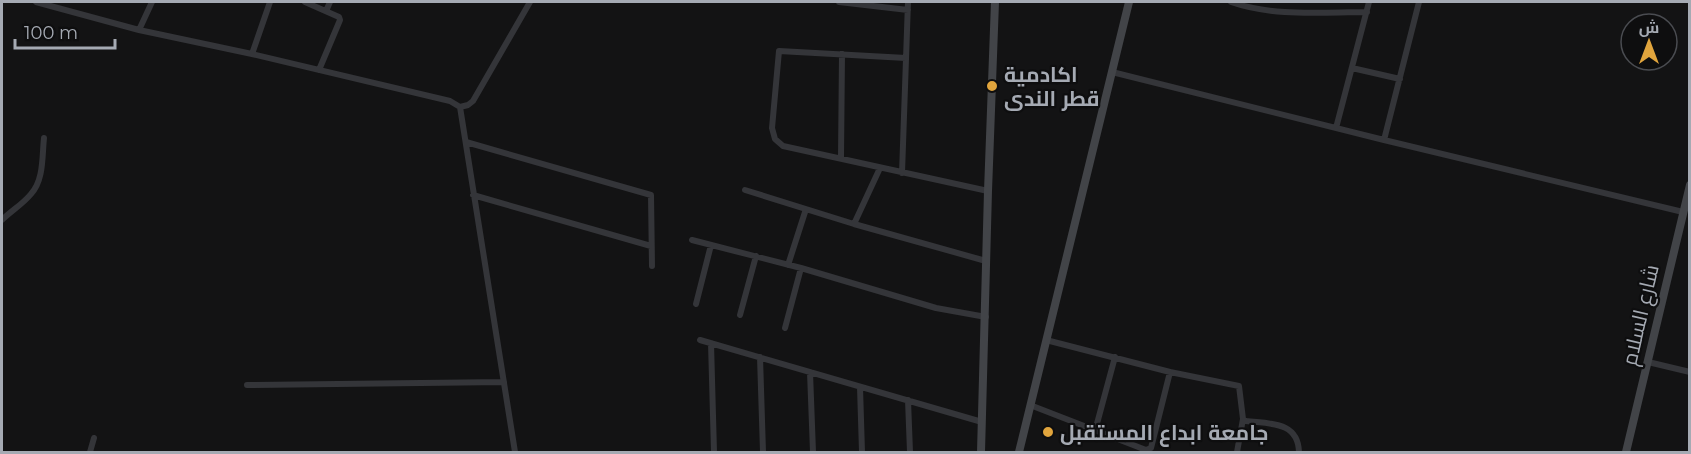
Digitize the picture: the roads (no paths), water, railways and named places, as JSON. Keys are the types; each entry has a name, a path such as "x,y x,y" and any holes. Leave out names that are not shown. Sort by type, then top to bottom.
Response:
{"main road":[{"path":"981,453 995,2"},
{"path":"1019,453 1129,2"},
{"name":"شارع السلام","path":"1626,453 1689,185"}],"street":[{"path":"36,2 139,30 450,101 460,107 473,101 530,2"},
{"path":"139,30 152,2"},
{"path":"252,54 270,2"},
{"path":"305,2 339,17 340,20 319,70"},
{"path":"326,11 330,2"},
{"path":"839,2 908,10"},
{"path":"902,173 908,2"},
{"path":"1231,2 1264,10 1367,12"},
{"path":"1336,128 1369,2"},
{"path":"1384,140 1419,2"},
{"path":"906,58 779,51 772,128 775,139 783,146 988,191"},
{"path":"841,157 842,54"},
{"path":"1352,68 1400,79"},
{"path":"1112,72 1683,212"},
{"path":"460,107 515,453"},
{"path":"2,220 30,196 35,188 40,178 44,138"},
{"path":"466,142 648,194 651,198 652,267"},
{"path":"854,224 880,168"},
{"path":"745,190 854,224 986,261"},
{"path":"473,195 651,246"},
{"path":"788,265 806,208"},
{"path":"692,240 801,268 936,308 986,317"},
{"path":"696,304 711,245"},
{"path":"740,315 756,256"},
{"path":"785,328 801,268"},
{"path":"700,340 982,422"},
{"path":"1046,340 1170,372 1239,386 1243,419 1236,453"},
{"path":"711,343 714,453"},
{"path":"760,357 764,453"},
{"path":"1095,431 1115,357"},
{"path":"1648,362 1689,372"},
{"path":"810,372 813,453"},
{"path":"1030,405 1149,450 1170,372"},
{"path":"247,385 504,382"},
{"path":"860,387 862,453"},
{"path":"908,400 910,453"},
{"path":"1243,419 1276,425 1292,431 1299,446 1299,453"},
{"path":"90,453 94,438"}],"place":[{"name":"اكادمية قطر الندى","path":"992,86"},
{"name":"جامعة ابداع المستقبل","path":"1048,432"}]}
